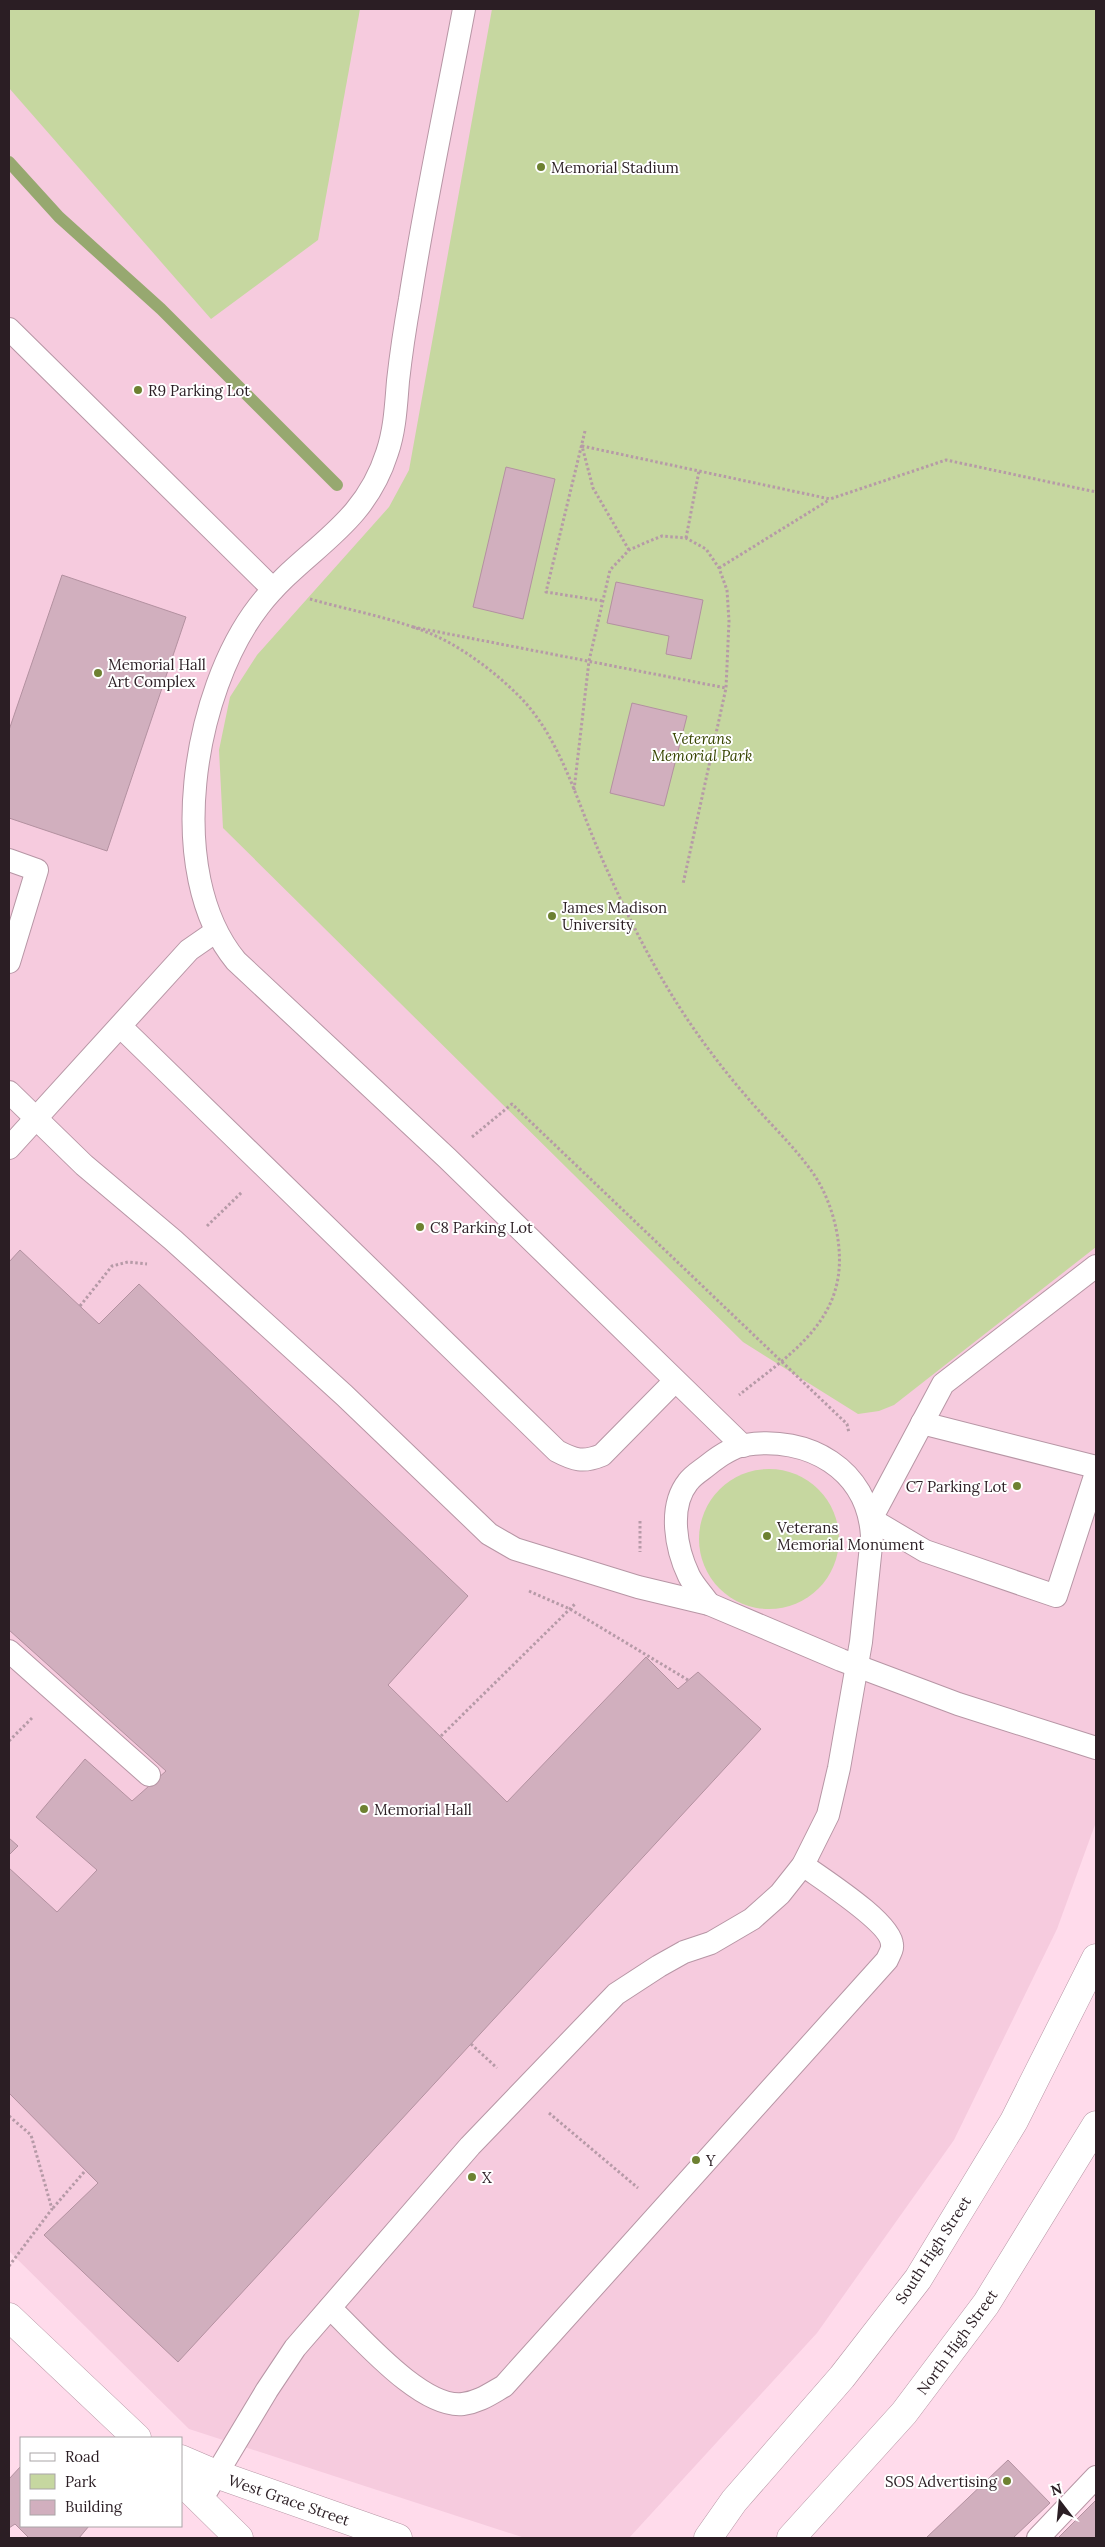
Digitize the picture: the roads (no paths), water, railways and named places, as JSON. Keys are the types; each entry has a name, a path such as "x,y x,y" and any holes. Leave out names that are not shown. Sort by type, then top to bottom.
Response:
{"main road":[{"name":"South High Street","path":"708,2538 734,2501 842,2377 918,2279 1014,2121 1096,1958"},
{"name":"North High Street","path":"791,2538 904,2413 986,2304 1096,2126"},
{"path":"9,2317 136,2435"},
{"name":"West Grace Street","path":"182,2459 216,2474 398,2538"},
{"path":"182,2483 239,2538"}],"lane":[{"path":"464,9 419,242 401,356 393,431 387,455 367,496 349,520 273,589 246,624 225,662 205,720 199,752 195,811 196,849 202,888 216,932 236,961 447,1158 743,1446"},
{"path":"9,329 273,589"},
{"path":"9,860 37,870 9,962"},
{"path":"9,1148 189,950 216,932"},
{"path":"121,1026 557,1451 575,1461 589,1460 602,1455 675,1381"},
{"path":"9,1092 84,1165 184,1250 344,1396 489,1534 516,1549 604,1576 709,1604 857,1666 958,1704 1096,1748"},
{"path":"871,1519 943,1384 1096,1266"},
{"path":"922,1423 1096,1467"},
{"path":"201,2500 296,2348 470,2146 522,2091 616,1994 684,1952 711,1943 752,1919 780,1894 803,1866 822,1832 833,1797 857,1666 872,1536 871,1519 858,1487 847,1474 813,1453 778,1443 743,1446 715,1460 688,1481 677,1503 676,1530 689,1577 709,1604"},
{"path":"871,1519 925,1551 1056,1596 1096,1473"},
{"path":"9,1650 149,1775"},
{"path":"330,2308 413,2387 434,2400 460,2405 480,2400 504,2386 888,1960 893,1946 889,1934 865,1910 803,1866"},
{"path":"1038,2538 1096,2477"}],"waterway":[{"path":"9,162 59,217 161,309 337,485"}],"place":[{"name":"Memorial Stadium","path":"541,167"},
{"name":"R9 Parking Lot","path":"138,390"},
{"name":"Memorial Hall Art Complex","path":"98,673"},
{"name":"James Madison University","path":"552,916"},
{"name":"C8 Parking Lot","path":"420,1227"},
{"name":"C7 Parking Lot","path":"1017,1486"},
{"name":"Veterans Memorial Monument","path":"767,1536"},
{"name":"Memorial Hall","path":"364,1809"},
{"name":"Y","path":"696,2160"},
{"name":"X","path":"472,2177"},
{"name":"SOS Advertising","path":"1007,2481"}],"park label":[{"name":"Veterans Memorial Park","path":"702,746"}]}
